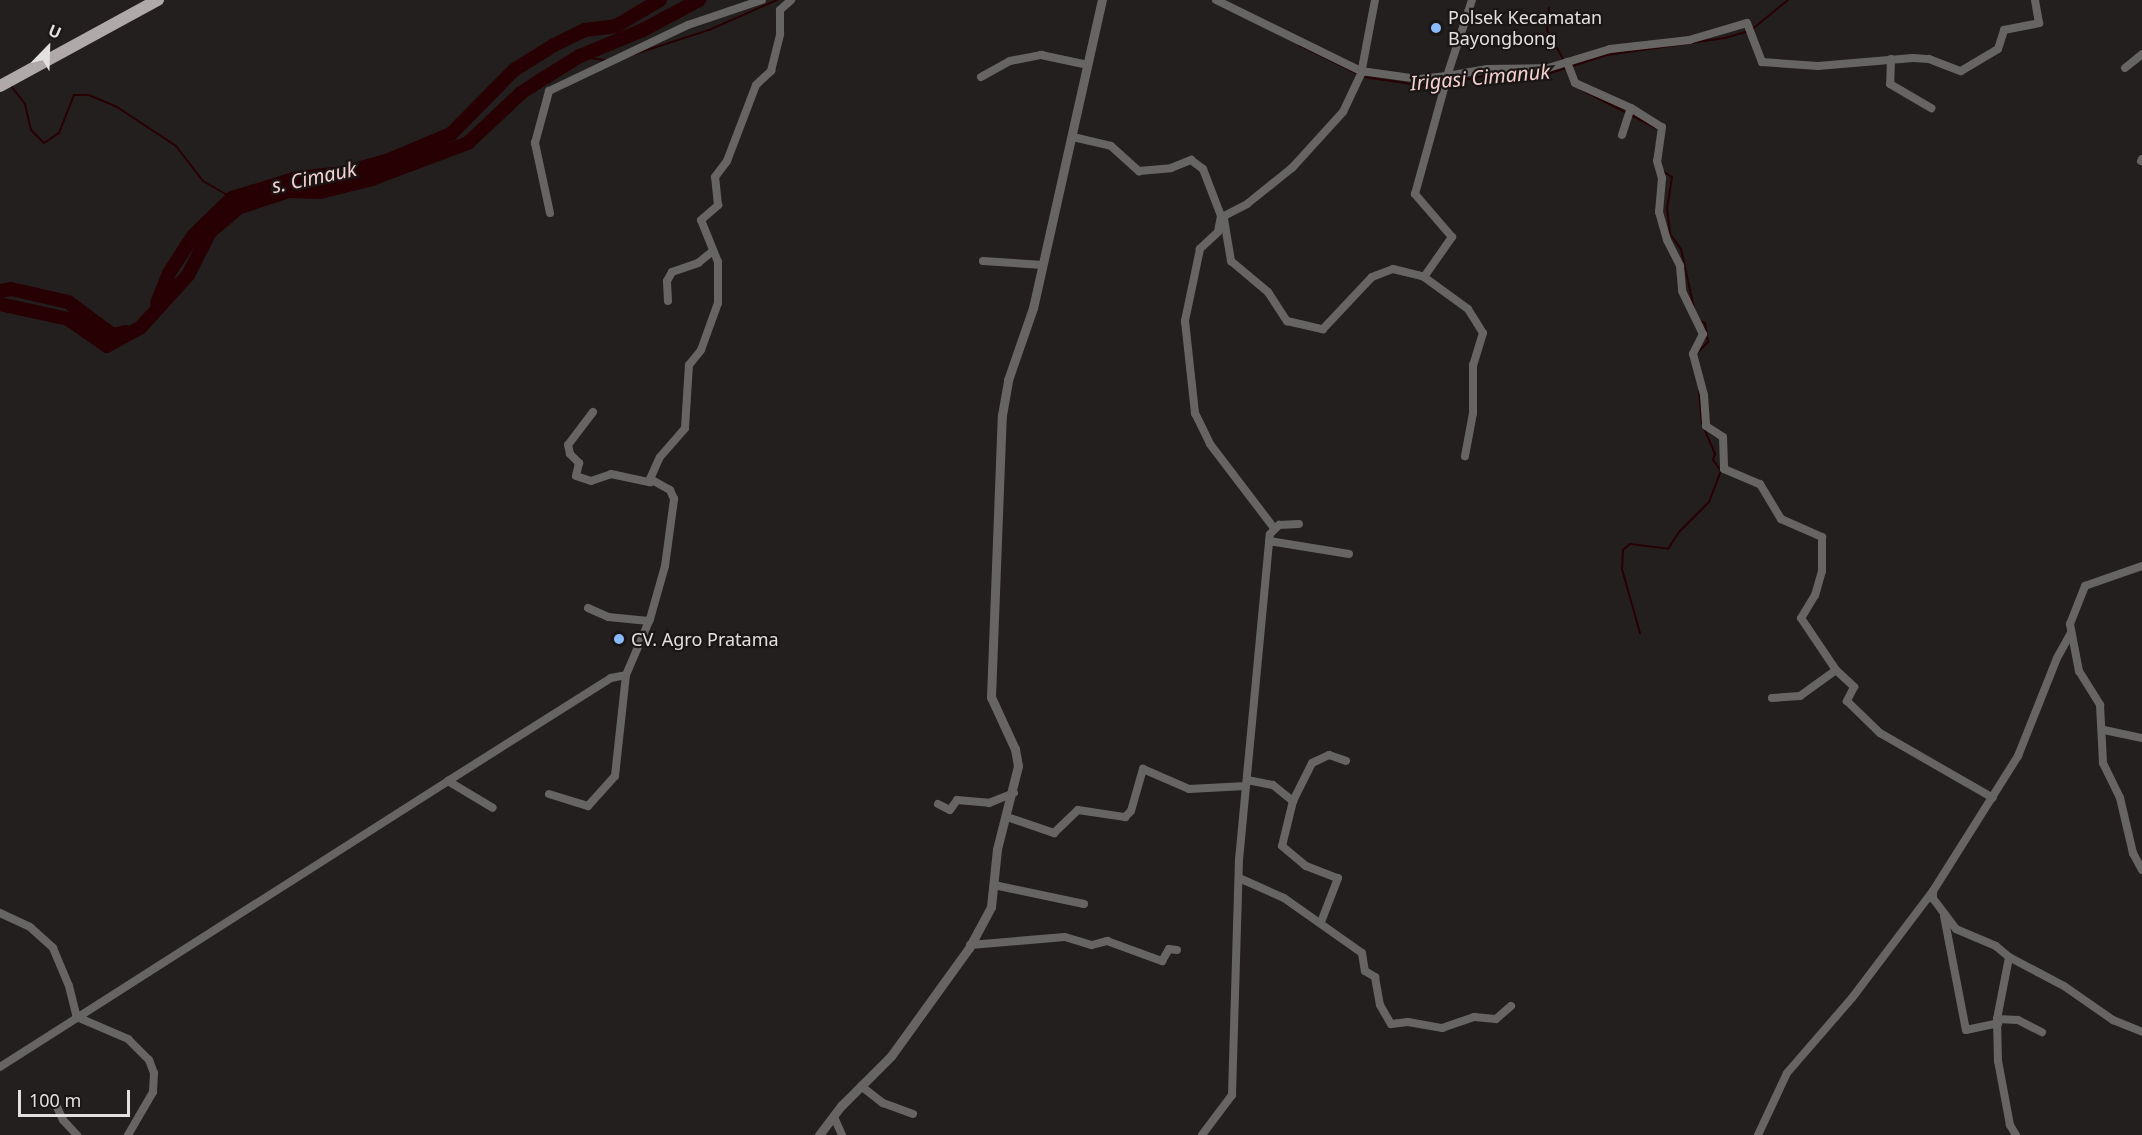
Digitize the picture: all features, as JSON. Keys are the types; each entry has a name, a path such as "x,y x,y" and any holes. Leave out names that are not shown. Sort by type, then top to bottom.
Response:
{"main road":[{"path":"0,86 158,0"}],"street":[{"path":"550,213 535,143 549,91 688,25 762,0"},
{"path":"650,482 660,457 685,428 689,365 701,350 718,303 718,261 701,220 718,205 715,177 727,161 756,85 771,71 780,34 778,5 791,0"},
{"path":"819,1135 861,1086 891,1056 970,945 991,907 997,849 1014,793 1018,766 1015,749 991,697 1002,416 1008,381 1043,265 1102,0"},
{"path":"1216,0 1360,76 1446,81 1487,69 1565,65 1610,49 1689,40 1750,24 1762,62 1818,66 1892,59 1929,59 1961,71 1998,49 2004,30 2039,23 2035,0"},
{"path":"1274,528 1198,426 1188,378 1185,321 1202,244 1218,232 1222,218 1263,192 1311,150 1343,112 1360,76 1376,0"},
{"path":"1424,277 1452,237 1415,194 1446,81 1472,0"},
{"path":"2125,68 2142,54"},
{"path":"981,77 1017,60 1047,56 1088,66"},
{"path":"1892,59 1890,84 1931,108"},
{"path":"1565,65 1575,83 1631,108 1662,127 1657,161 1662,178 1659,212 1667,240 1679,261 1682,291 1703,334 1693,354 1704,395 1706,426 1723,437 1724,469 1760,484 1781,519 1822,537 1822,571 1815,595 1801,618 1836,670 1855,688 1846,700 1880,733 1993,798"},
{"path":"1622,135 1631,108"},
{"path":"1072,137 1111,146 1139,171 1197,161 1222,218 1233,265 1268,292 1285,319 1317,330 1323,329 1382,271 1393,269 1424,277 1468,309 1484,333 1473,365 1473,413 1465,456"},
{"path":"668,301 667,281 672,272 698,263 714,251"},
{"path":"983,261 1043,265"},
{"path":"549,794 588,806 612,780 626,675 649,621 665,566 674,499 670,490 650,482 607,474 591,481 576,476 579,463 570,454 568,445 593,412"},
{"path":"1274,528 1299,524"},
{"path":"1202,1135 1233,1095 1239,878 1269,541 1274,528"},
{"path":"1269,541 1349,554"},
{"path":"2142,566 2085,586 2072,615 2071,633 2075,660 2100,705 2104,730 2103,763 2120,798 2133,853 2142,870"},
{"path":"588,608 608,617 649,621"},
{"path":"1758,1135 1787,1073 1852,998 1933,891 1993,798 2028,737 2057,658 2071,633"},
{"path":"1772,698 1800,696 1836,670"},
{"path":"0,1067 611,678 626,675"},
{"path":"2104,730 2142,738"},
{"path":"1321,922 1338,879 1306,866 1282,846 1293,801 1312,763 1329,755 1346,761"},
{"path":"1007,817 1054,834 1078,810 1125,817 1131,811 1143,769 1189,789 1247,783 1273,784 1293,801"},
{"path":"448,781 494,808"},
{"path":"938,804 950,810 957,800 989,802 1014,793"},
{"path":"1239,878 1284,898 1364,954 1365,972 1376,977 1380,1005 1391,1024 1408,1022 1442,1028 1474,1017 1496,1019 1511,1006"},
{"path":"994,885 1084,903"},
{"path":"1933,891 1944,916 1966,1030 1998,1021 2018,1020 2042,1032"},
{"path":"0,913 30,927 53,948 69,986 77,1017"},
{"path":"1944,916 1956,929 1996,946 2009,957 2064,986 2113,1020 2142,1032"},
{"path":"970,945 1069,937 1092,945 1107,941 1162,961 1168,949 1177,950"},
{"path":"2009,957 1998,1021 2001,1077 2016,1135"},
{"path":"77,1017 128,1039 153,1067 153,1092 128,1135"},
{"path":"861,1086 883,1102 913,1114"},
{"path":"57,1107 77,1135"},
{"path":"834,1117 842,1135"}],"waterway":[{"name":"s. Cimauk","path":"157,303 169,273 193,236 232,198 297,178 343,173 389,160 451,134 514,70 554,45 585,30 616,26 660,0"},
{"path":"0,304 68,319 107,346 141,327 188,275 210,232 240,207 289,191 320,192 372,179 468,143 521,93 546,77 580,56 643,30 699,0"},
{"name":"Irigasi Cimanuk","path":"635,54 709,30 777,0"},
{"name":"Irigasi Cimanuk","path":"1449,83 1493,74 1544,75 1607,55 1725,38 1750,31 1788,0"},
{"path":"1549,8 1547,30 1564,61"},
{"name":"Irigasi Cimanuk","path":"1299,45 1358,74"},
{"name":"Irigasi Cimanuk","path":"580,56 607,61"},
{"name":"Irigasi Cimanuk","path":"1364,77 1418,85 1444,84"},
{"path":"11,86 25,104 31,130 44,143 59,133 74,95 89,95 117,107 176,146 203,181 232,198"},
{"path":"1580,89 1660,130"},
{"path":"1664,172 1672,177 1667,208 1670,234 1681,249 1694,308"},
{"name":"s. Cimauk","path":"0,291 11,289 68,302 113,335 126,332"},
{"path":"1697,353 1708,342 1705,323 1700,321"},
{"path":"1699,391 1702,423"},
{"path":"1640,633 1622,569 1623,550 1630,544 1668,549 1679,532 1709,502 1721,471 1713,460 1715,454 1704,428"}],"place":[{"name":"Polsek Kecamatan Bayongbong","path":"1436,28"},
{"name":"CV. Agro Pratama","path":"619,639"}]}
